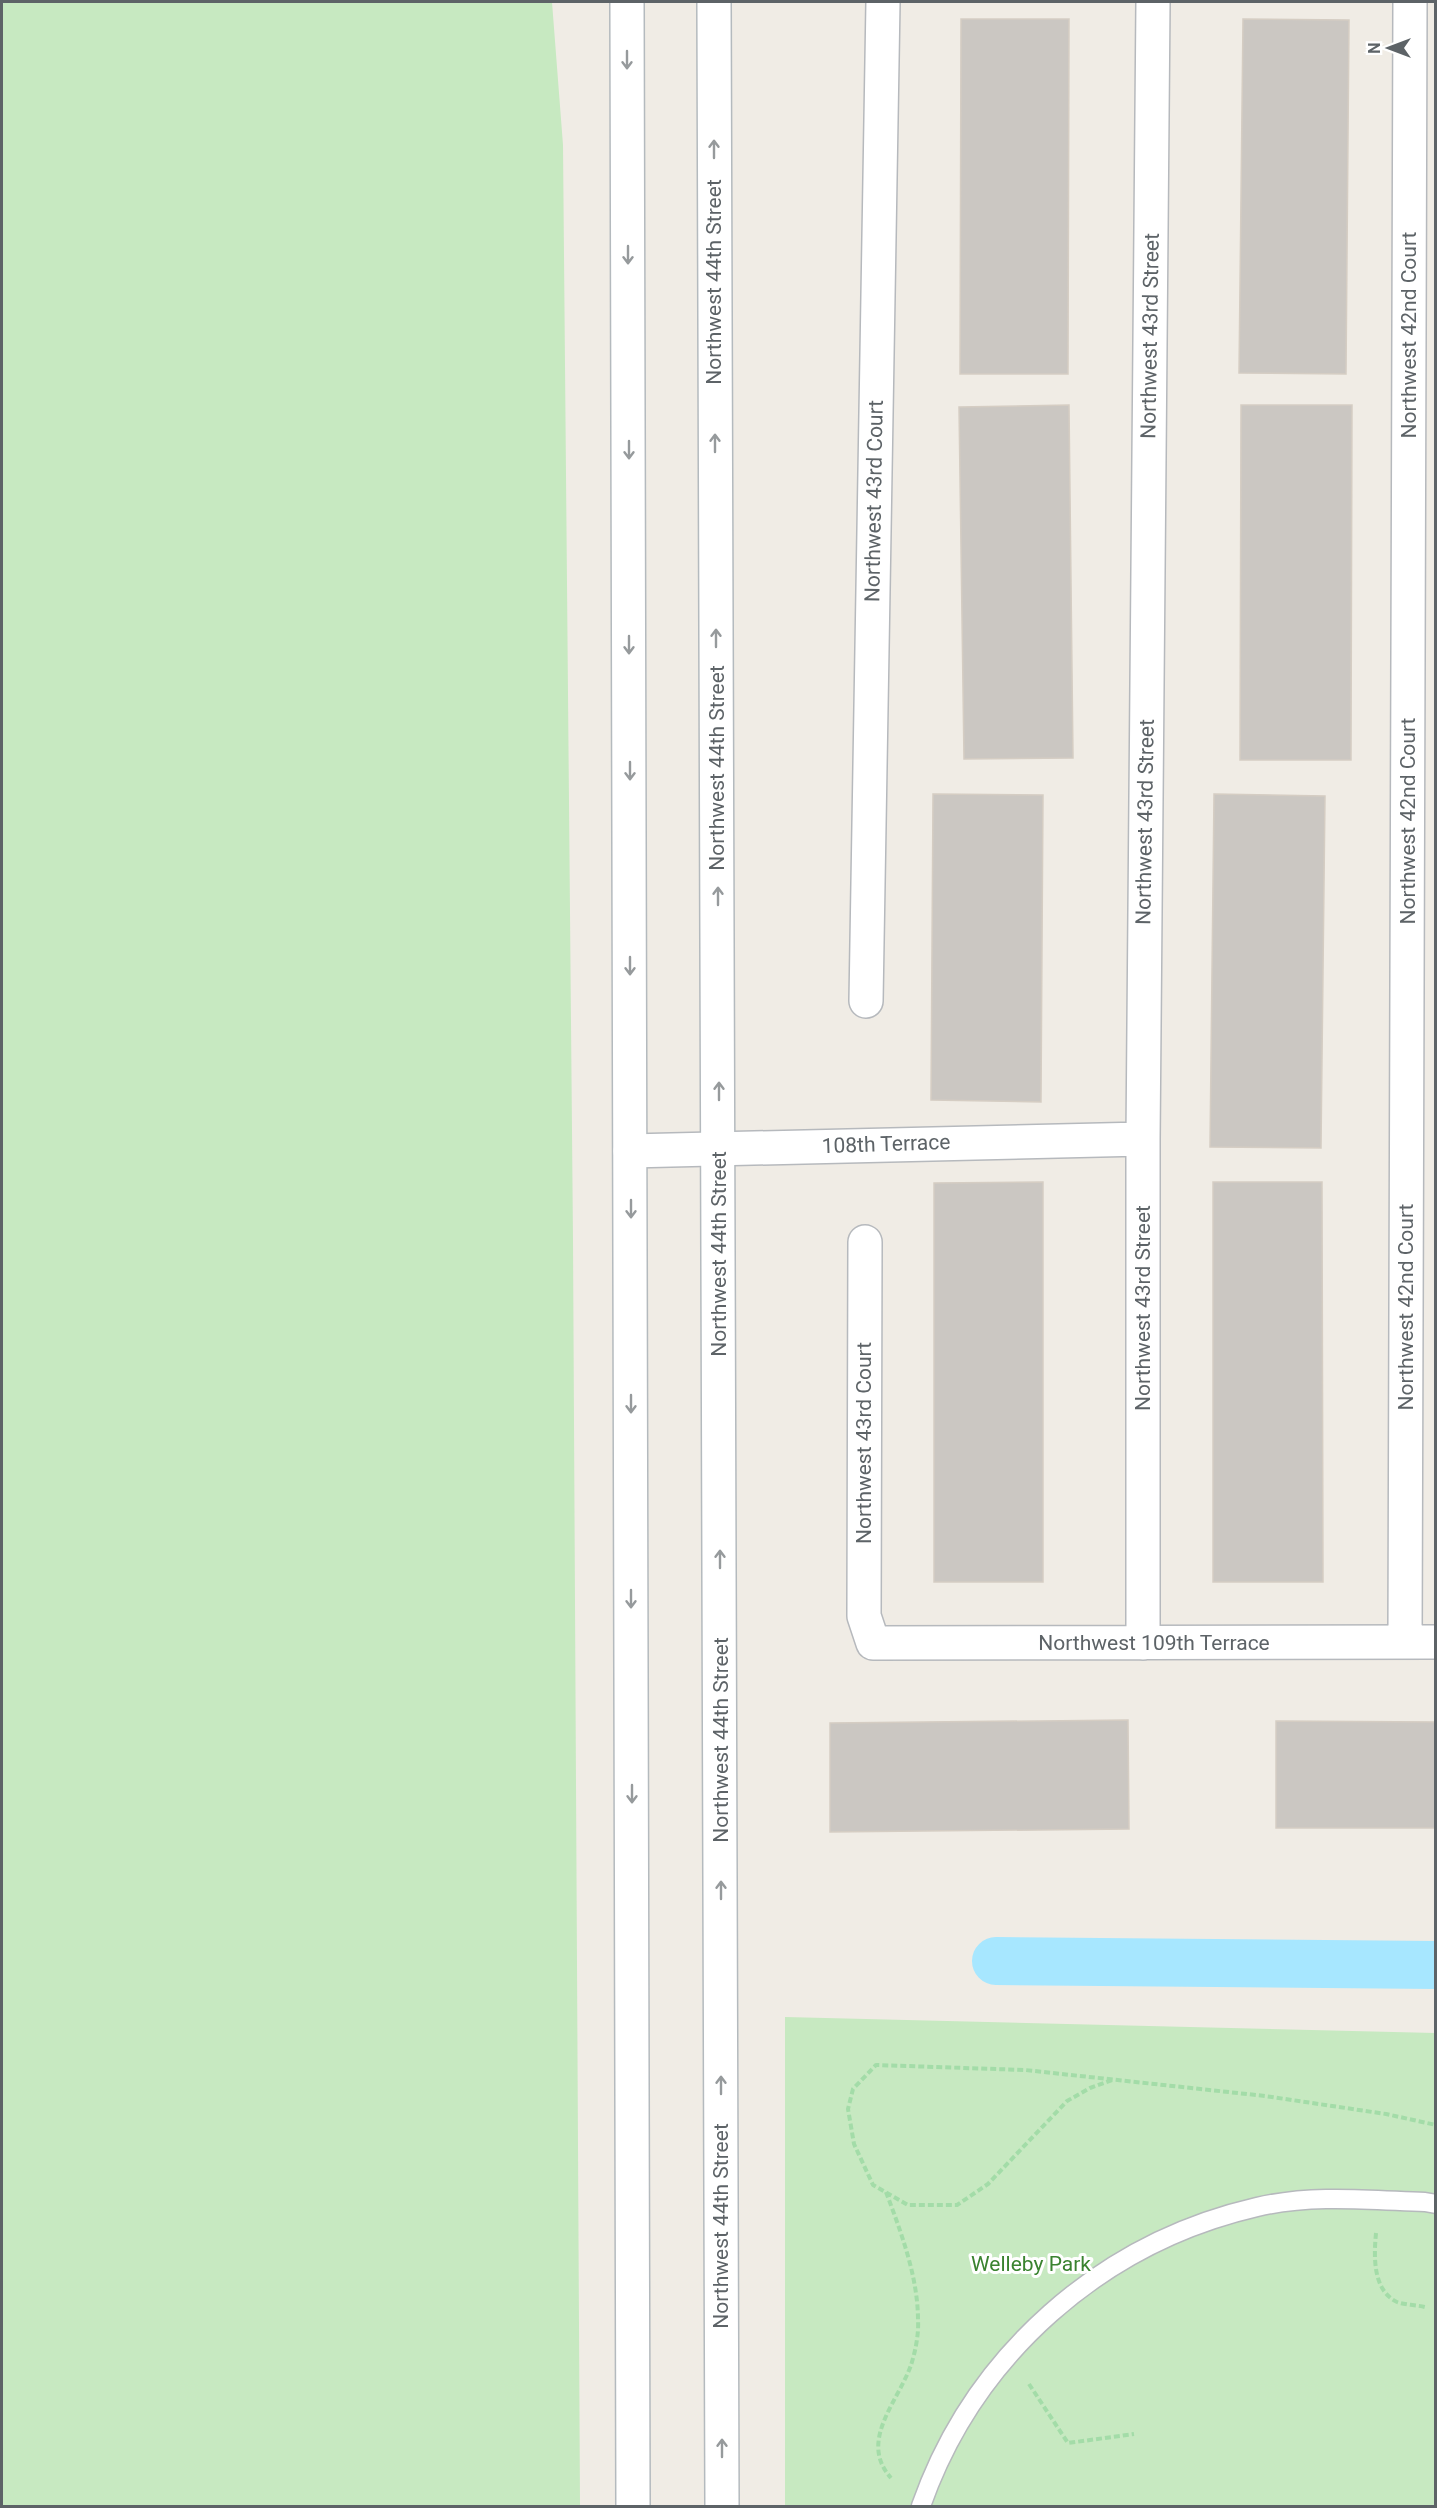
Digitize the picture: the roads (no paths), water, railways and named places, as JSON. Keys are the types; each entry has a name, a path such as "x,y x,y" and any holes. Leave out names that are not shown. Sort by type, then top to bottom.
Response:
{"street":[{"path":"627,2 633,2506"},
{"name":"Northwest 44th Street","path":"714,2 722,2506"},
{"name":"Northwest 43rd Court","path":"866,1001 883,2"},
{"name":"Northwest 43rd Street","path":"1143,1643 1143,1139 1153,2"},
{"name":"Northwest 42nd Court","path":"1410,2 1420,1642"},
{"name":"108th Terrace","path":"630,1151 1143,1139"},
{"name":"Northwest 43rd Court","path":"865,1242 864,1616 873,1643"},
{"name":"Northwest 109th Terrace","path":"873,1643 1420,1642"}],"lane":[{"path":"921,2506 928,2485 963,2416 1016,2345 1070,2295 1115,2264 1193,2226 1258,2207 1322,2198 1425,2202 1436,2205"}],"waterway":[{"path":"996,1961 1436,1965"}],"park label":[{"name":"Welleby Park","path":"1031,2264"}]}
